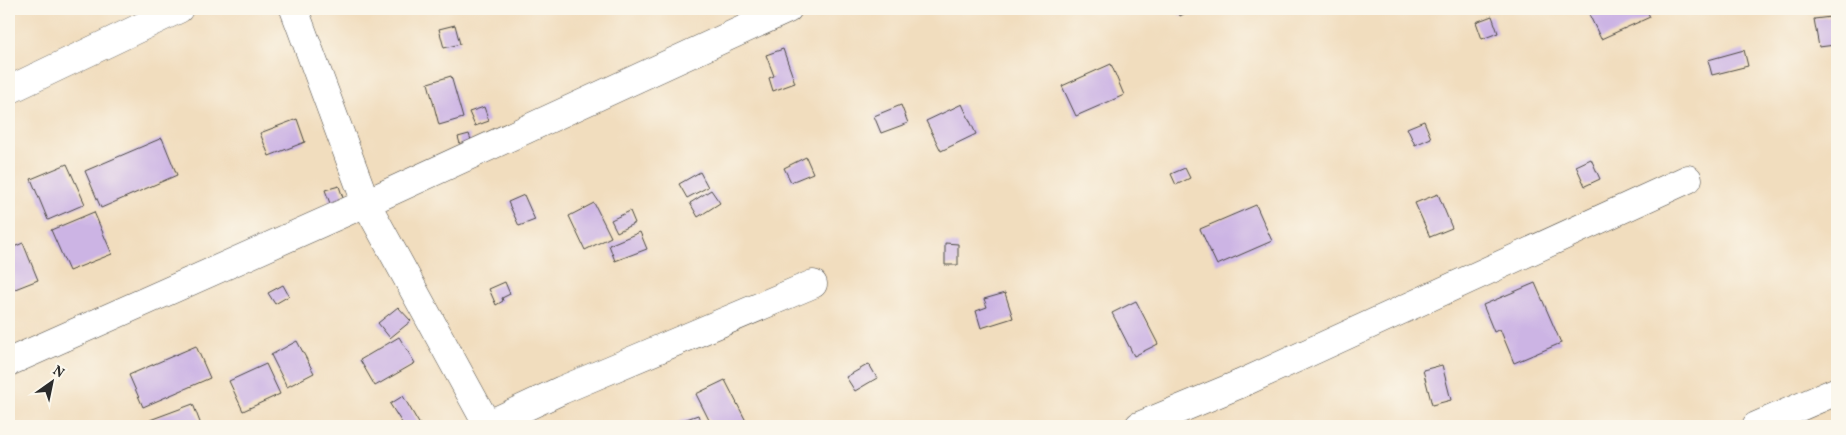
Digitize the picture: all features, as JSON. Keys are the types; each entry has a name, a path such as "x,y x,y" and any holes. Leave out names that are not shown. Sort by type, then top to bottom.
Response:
{"street":[{"path":"9,90 179,9"},
{"path":"294,9 366,203 487,426 562,390 813,284"},
{"path":"9,362 366,203 788,9"},
{"path":"1139,426 1240,384 1688,179"},
{"path":"1756,426 1837,392"}],"building":[{"path":"1177,9 1193,9 1180,16"},
{"path":"1646,9 1650,17 1601,39 1587,10"},
{"path":"1492,16 1498,33 1482,39 1476,22"},
{"path":"1831,17 1835,45 1819,47 1814,19"},
{"path":"455,25 460,44 444,48 439,29"},
{"path":"783,49 795,83 773,91 769,78 774,76 766,55"},
{"path":"1744,50 1748,66 1712,75 1708,60"},
{"path":"1111,64 1124,95 1076,116 1062,86"},
{"path":"451,76 463,118 439,125 428,83"},
{"path":"962,104 976,134 941,151 926,121"},
{"path":"901,105 908,123 881,133 874,116"},
{"path":"484,107 489,121 475,126 469,112"},
{"path":"297,119 305,142 269,156 260,133"},
{"path":"1424,121 1431,138 1415,145 1407,128"},
{"path":"469,134 472,143 461,147 458,137"},
{"path":"162,138 177,175 101,208 85,171"},
{"path":"806,157 813,173 791,182 784,168"},
{"path":"1591,159 1600,179 1585,186 1576,166"},
{"path":"67,164 85,204 48,220 31,179"},
{"path":"1185,168 1190,178 1176,185 1171,174"},
{"path":"700,172 708,187 687,198 679,184"},
{"path":"339,186 344,201 331,206 325,190"},
{"path":"711,190 720,203 698,217 690,203"},
{"path":"1438,194 1452,228 1430,237 1415,203"},
{"path":"524,195 535,220 519,226 508,202"},
{"path":"594,203 611,237 585,250 569,216"},
{"path":"1256,205 1272,241 1217,265 1200,229"},
{"path":"630,211 635,223 617,232 611,220"},
{"path":"94,212 112,254 69,271 51,230"},
{"path":"640,232 647,249 615,261 609,245"},
{"path":"23,243 38,280 10,291 9,249"},
{"path":"945,243 958,244 958,265 945,265"},
{"path":"505,282 510,294 502,298 503,301 496,305 489,289"},
{"path":"1535,283 1561,343 1514,363 1500,329 1494,332 1483,305"},
{"path":"283,285 289,296 275,304 268,293"},
{"path":"1005,293 1013,318 981,328 976,311 987,307 984,299"},
{"path":"1136,301 1158,344 1134,356 1112,313"},
{"path":"398,307 411,321 390,338 378,323"},
{"path":"399,337 415,363 375,386 360,360"},
{"path":"297,341 314,373 287,387 271,355"},
{"path":"196,346 210,378 143,407 129,375"},
{"path":"266,364 280,394 243,411 229,381"},
{"path":"869,364 877,378 855,391 846,377"},
{"path":"1442,365 1451,400 1432,405 1423,370"},
{"path":"725,380 748,425 712,426 696,394"},
{"path":"403,396 420,425 404,426 390,404"},
{"path":"193,404 201,425 152,426 150,420"},
{"path":"698,415 702,426 676,426 675,423"}]}
